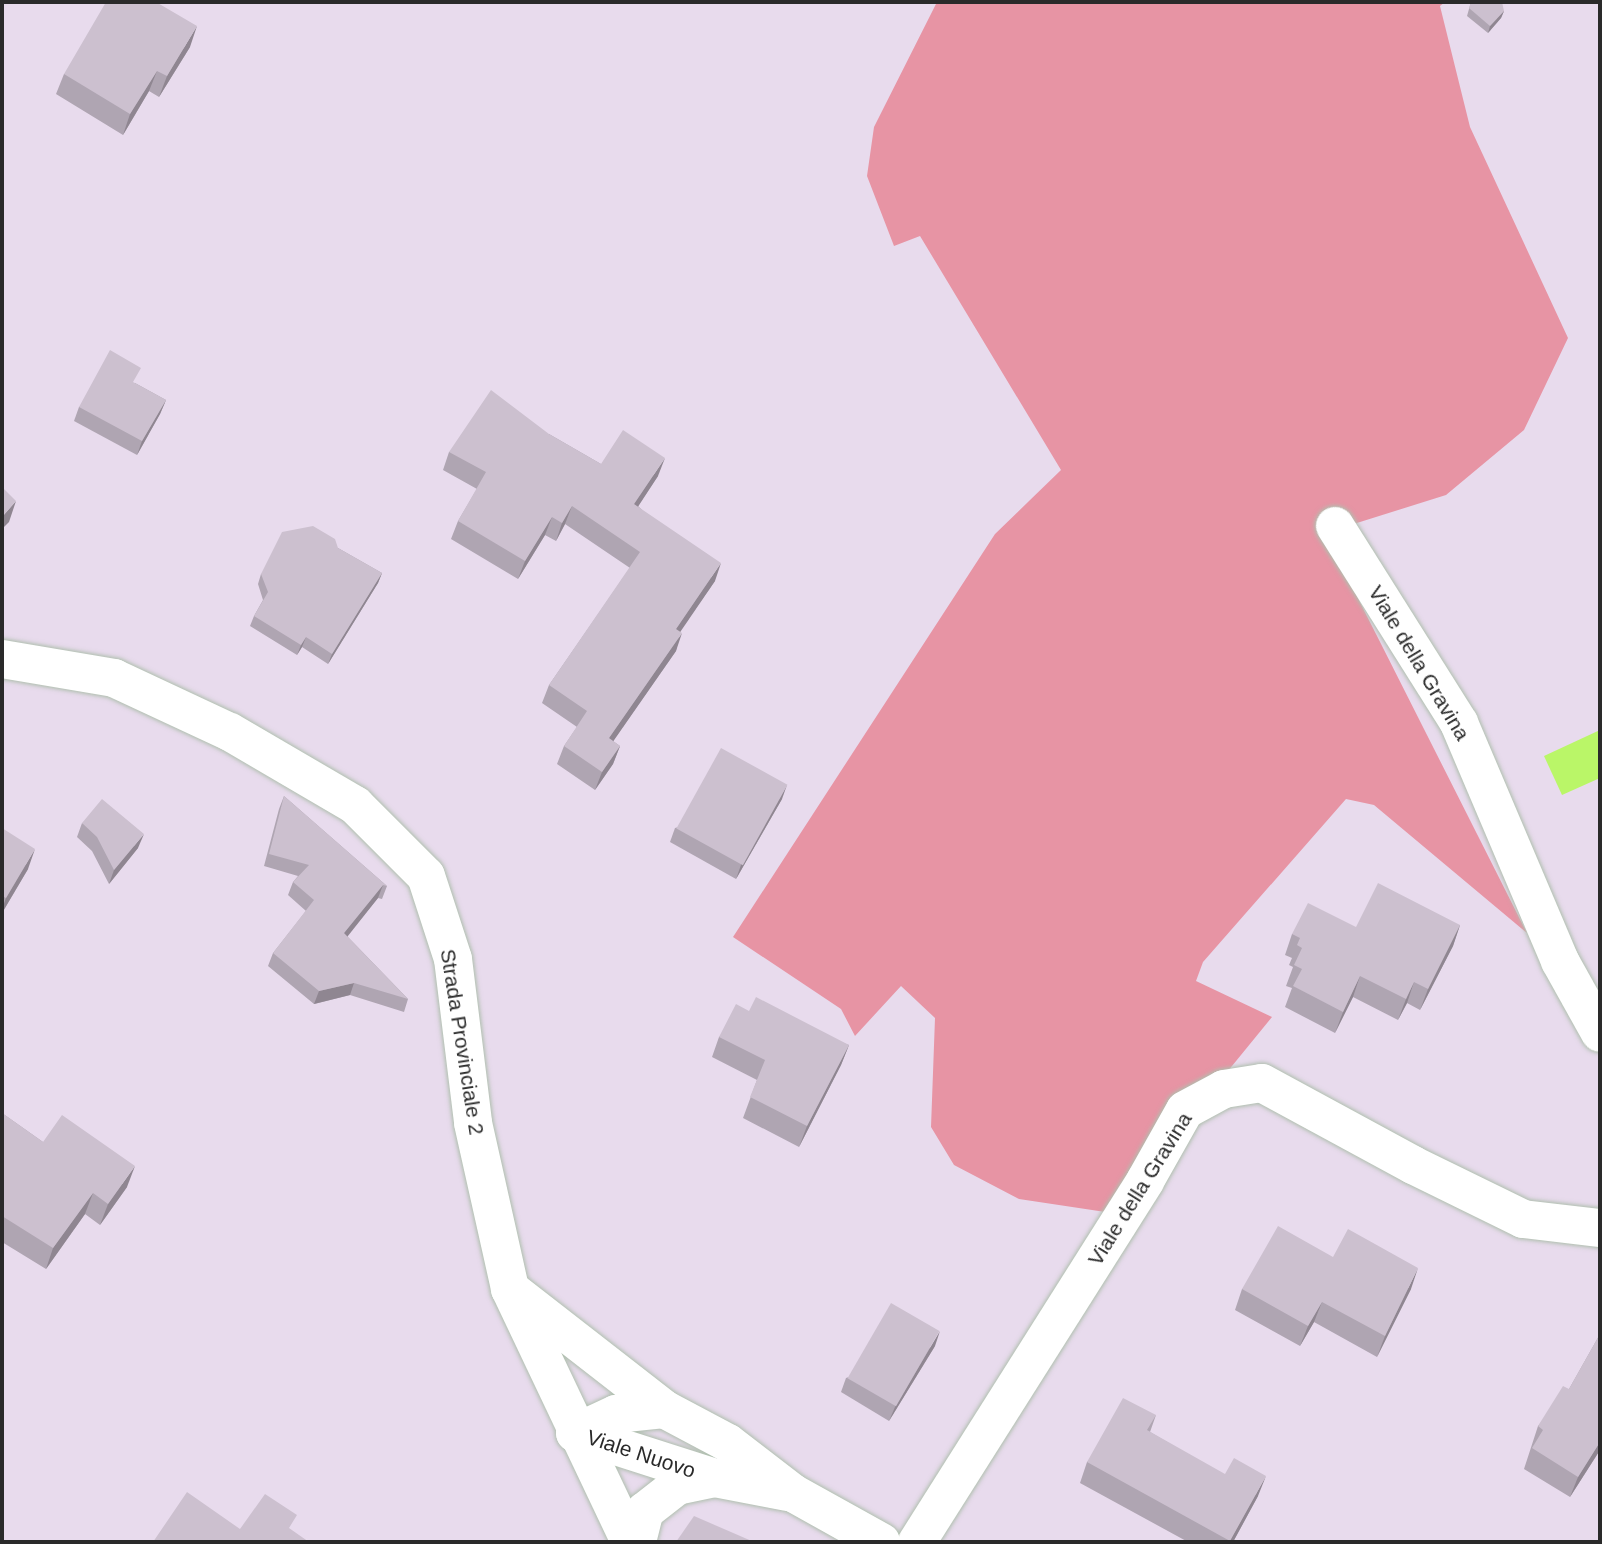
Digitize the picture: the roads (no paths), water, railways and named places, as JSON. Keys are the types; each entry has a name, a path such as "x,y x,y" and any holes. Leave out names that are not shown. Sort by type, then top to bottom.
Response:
{"street":[{"name":"Viale della Gravina","path":"1335,526 1459,723 1560,961 1600,1033"},
{"name":"Strada Provinciale 2","path":"2,659 114,678 230,732 355,805 426,876 453,959 473,1123 510,1289 575,1433 630,1542"},
{"name":"Viale della Gravina","path":"916,1542 1145,1181 1185,1110 1224,1089 1262,1083 1413,1165 1523,1219 1600,1228"},
{"name":"Viale Nuovo","path":"510,1289 664,1409 728,1443 793,1493 881,1542"},
{"name":"Viale Nuovo","path":"575,1433 616,1414 664,1409"},
{"name":"Viale Nuovo","path":"575,1433 715,1478 793,1493"},
{"name":"Viale Nuovo","path":"638,1542 645,1511 677,1486 715,1478"}]}
